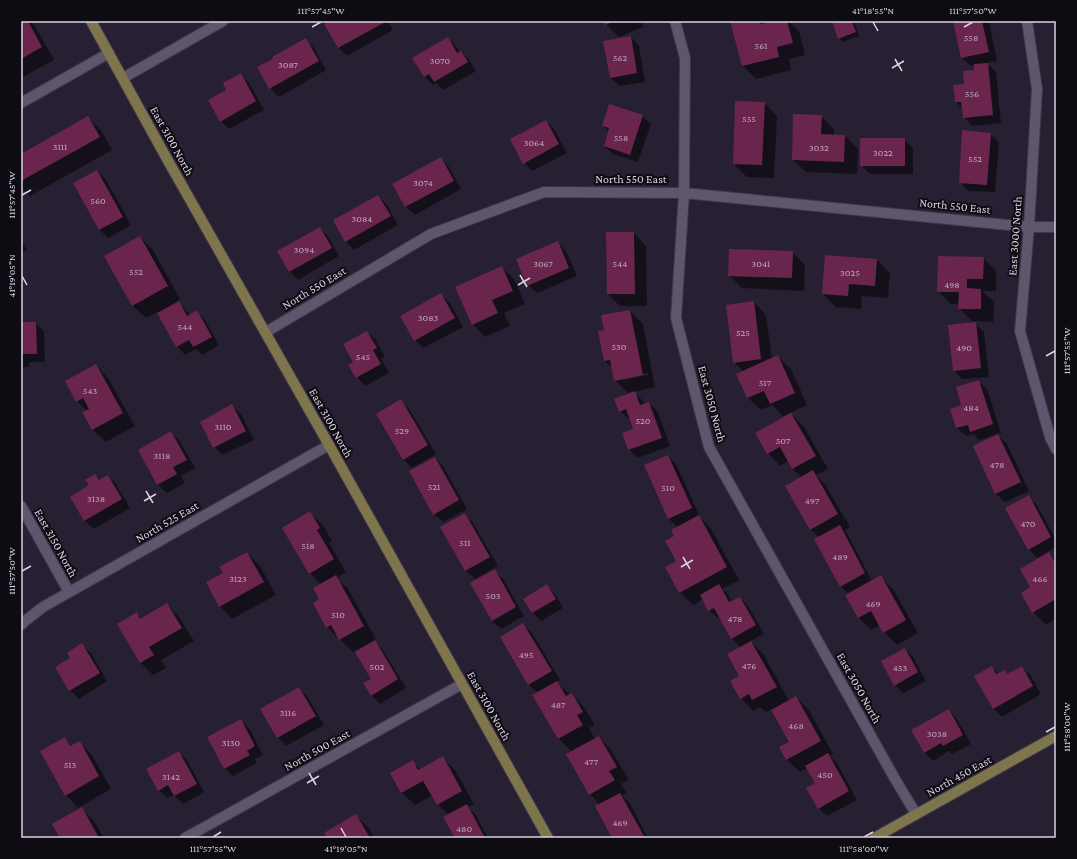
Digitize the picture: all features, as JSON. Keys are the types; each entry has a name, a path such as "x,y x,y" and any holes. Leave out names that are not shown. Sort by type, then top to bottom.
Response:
{"main road":[{"name":"East 3100 North","path":"91,21 329,444 548,838"},
{"name":"North 450 East","path":"874,838 1056,736"}],"street":[{"path":"123,78 223,21"},
{"name":"East 3050 North","path":"674,21 684,58 684,193 676,318 709,447 916,814"},
{"name":"East 3000 North","path":"1027,21 1037,89 1030,226 1020,331 1050,437 1056,449"},
{"path":"21,103 109,53"},
{"name":"North 550 East","path":"266,332 431,234 544,192 684,193 1030,226"},
{"path":"1030,226 1056,227"},
{"name":"North 525 East","path":"21,626 43,607 329,444"},
{"name":"East 3150 North","path":"21,506 69,592"},
{"name":"North 500 East","path":"185,838 462,684"}],"building":[{"path":"21,21 28,21 42,47 21,59"},
{"path":"329,21 387,21 338,48 324,24"},
{"path":"603,21 615,21 605,25"},
{"path":"730,21 760,21 760,24 772,21 787,21 793,43 777,47 779,57 742,66"},
{"path":"832,21 852,21 856,32 838,39"},
{"path":"953,21 982,21 989,52 961,58"},
{"path":"631,36 637,73 610,78 603,41"},
{"path":"448,37 457,53 461,51 468,62 434,82 429,74 424,77 412,58"},
{"path":"306,38 319,61 269,89 257,67 273,59 272,57"},
{"path":"988,63 993,115 963,118 961,102 955,102 953,85 964,84 963,71 974,70 974,64"},
{"path":"241,73 256,101 220,122 208,100 226,90 223,83"},
{"path":"735,101 765,102 762,165 733,164"},
{"path":"609,104 643,115 630,155 604,146 609,128 602,126"},
{"path":"793,114 822,115 821,134 845,135 844,162 792,160"},
{"path":"88,116 100,137 21,181 21,154"},
{"path":"546,120 559,144 523,164 510,139"},
{"path":"962,130 991,133 987,185 959,183"},
{"path":"860,138 905,138 905,166 860,166"},
{"path":"441,157 454,181 405,207 392,184"},
{"path":"97,170 123,217 99,230 73,183"},
{"path":"378,195 391,216 345,242 333,220"},
{"path":"320,227 332,248 289,272 277,251"},
{"path":"606,232 634,232 635,294 607,294"},
{"path":"140,236 168,286 132,306 104,256"},
{"path":"558,241 569,268 527,286 516,259"},
{"path":"729,249 793,251 792,278 728,276"},
{"path":"825,255 877,259 875,286 849,284 848,296 822,294"},
{"path":"938,256 984,257 983,279 967,279 967,288 981,289 981,309 958,309 959,292 937,292"},
{"path":"502,266 513,291 492,300 498,313 472,325 455,287"},
{"path":"441,293 455,318 414,341 400,316"},
{"path":"179,301 187,316 197,310 212,337 193,347 189,340 176,347 157,313"},
{"path":"754,301 761,359 733,363 726,305"},
{"path":"630,310 643,375 614,381 610,360 604,361 598,331 604,330 601,315"},
{"path":"21,322 36,322 37,354 21,354"},
{"path":"976,322 981,368 953,371 948,325"},
{"path":"367,331 377,348 373,350 381,364 356,378 348,365 353,362 343,344"},
{"path":"778,355 795,393 770,404 764,391 747,398 736,374"},
{"path":"96,364 123,413 92,430 82,412 89,409 83,398 76,402 65,381"},
{"path":"979,380 993,424 970,432 968,425 956,428 950,409 961,405 956,387"},
{"path":"635,391 640,405 649,402 662,438 628,450 622,433 633,429 626,409 619,412 614,399"},
{"path":"401,399 428,445 403,460 376,414"},
{"path":"232,404 246,431 213,448 200,422"},
{"path":"791,413 816,456 792,469 780,447 767,454 755,433"},
{"path":"171,431 187,460 173,467 177,474 157,485 138,450"},
{"path":"998,434 1021,482 995,494 973,446"},
{"path":"668,455 692,508 668,519 644,465"},
{"path":"435,457 459,500 433,515 409,471"},
{"path":"813,470 838,514 810,530 785,486"},
{"path":"95,474 99,480 108,475 122,499 84,521 70,497 89,485 85,480"},
{"path":"1029,495 1051,537 1028,550 1005,508"},
{"path":"310,511 320,528 317,530 334,559 309,574 282,528"},
{"path":"465,513 490,557 465,571 440,527"},
{"path":"699,515 727,567 679,593 665,567 676,561 665,541 674,536 671,530"},
{"path":"840,525 865,573 840,587 814,539"},
{"path":"247,552 264,582 219,607 206,582 223,573 219,567"},
{"path":"1049,552 1056,564 1056,599 1032,613 1021,593 1030,587 1020,569"},
{"path":"495,569 516,607 492,621 470,583"},
{"path":"336,575 364,626 339,640 331,625 326,628 313,603 319,599 313,588"},
{"path":"881,575 906,620 883,633 871,611 858,618 845,595"},
{"path":"547,584 556,599 532,613 523,599"},
{"path":"719,584 729,602 740,597 756,625 731,639 714,608 708,611 700,595"},
{"path":"167,603 182,628 149,647 154,655 140,663 117,624 137,612 140,619"},
{"path":"523,623 552,671 528,685 500,637"},
{"path":"375,640 398,679 371,696 363,683 371,679 355,652"},
{"path":"751,641 777,687 752,700 749,694 740,699 730,681 739,676 727,654"},
{"path":"82,643 100,673 69,691 55,667 70,658 67,653"},
{"path":"905,648 918,672 894,686 881,661"},
{"path":"992,666 996,674 1005,670 1007,674 1022,666 1033,686 993,709 974,676"},
{"path":"557,681 566,696 572,693 583,712 577,715 583,725 558,739 532,695"},
{"path":"299,687 316,716 277,738 260,709"},
{"path":"796,696 821,741 786,760 779,747 789,742 771,710"},
{"path":"949,709 963,735 943,746 941,743 924,753 911,730"},
{"path":"241,719 255,746 247,751 250,755 224,769 207,737"},
{"path":"599,736 617,767 609,771 615,780 589,795 566,754"},
{"path":"65,737 70,746 80,741 99,776 65,796 40,751"},
{"path":"179,751 197,784 174,796 168,785 158,791 146,769"},
{"path":"828,753 849,791 818,809 806,788 815,783 805,766"},
{"path":"443,756 462,791 437,805 423,781 401,793 390,773 413,760 418,770"},
{"path":"620,793 645,838 612,838 595,806"},
{"path":"467,804 485,838 455,838 443,817"},
{"path":"82,807 99,838 60,838 52,824"},
{"path":"356,814 370,838 327,838 324,833"}]}
